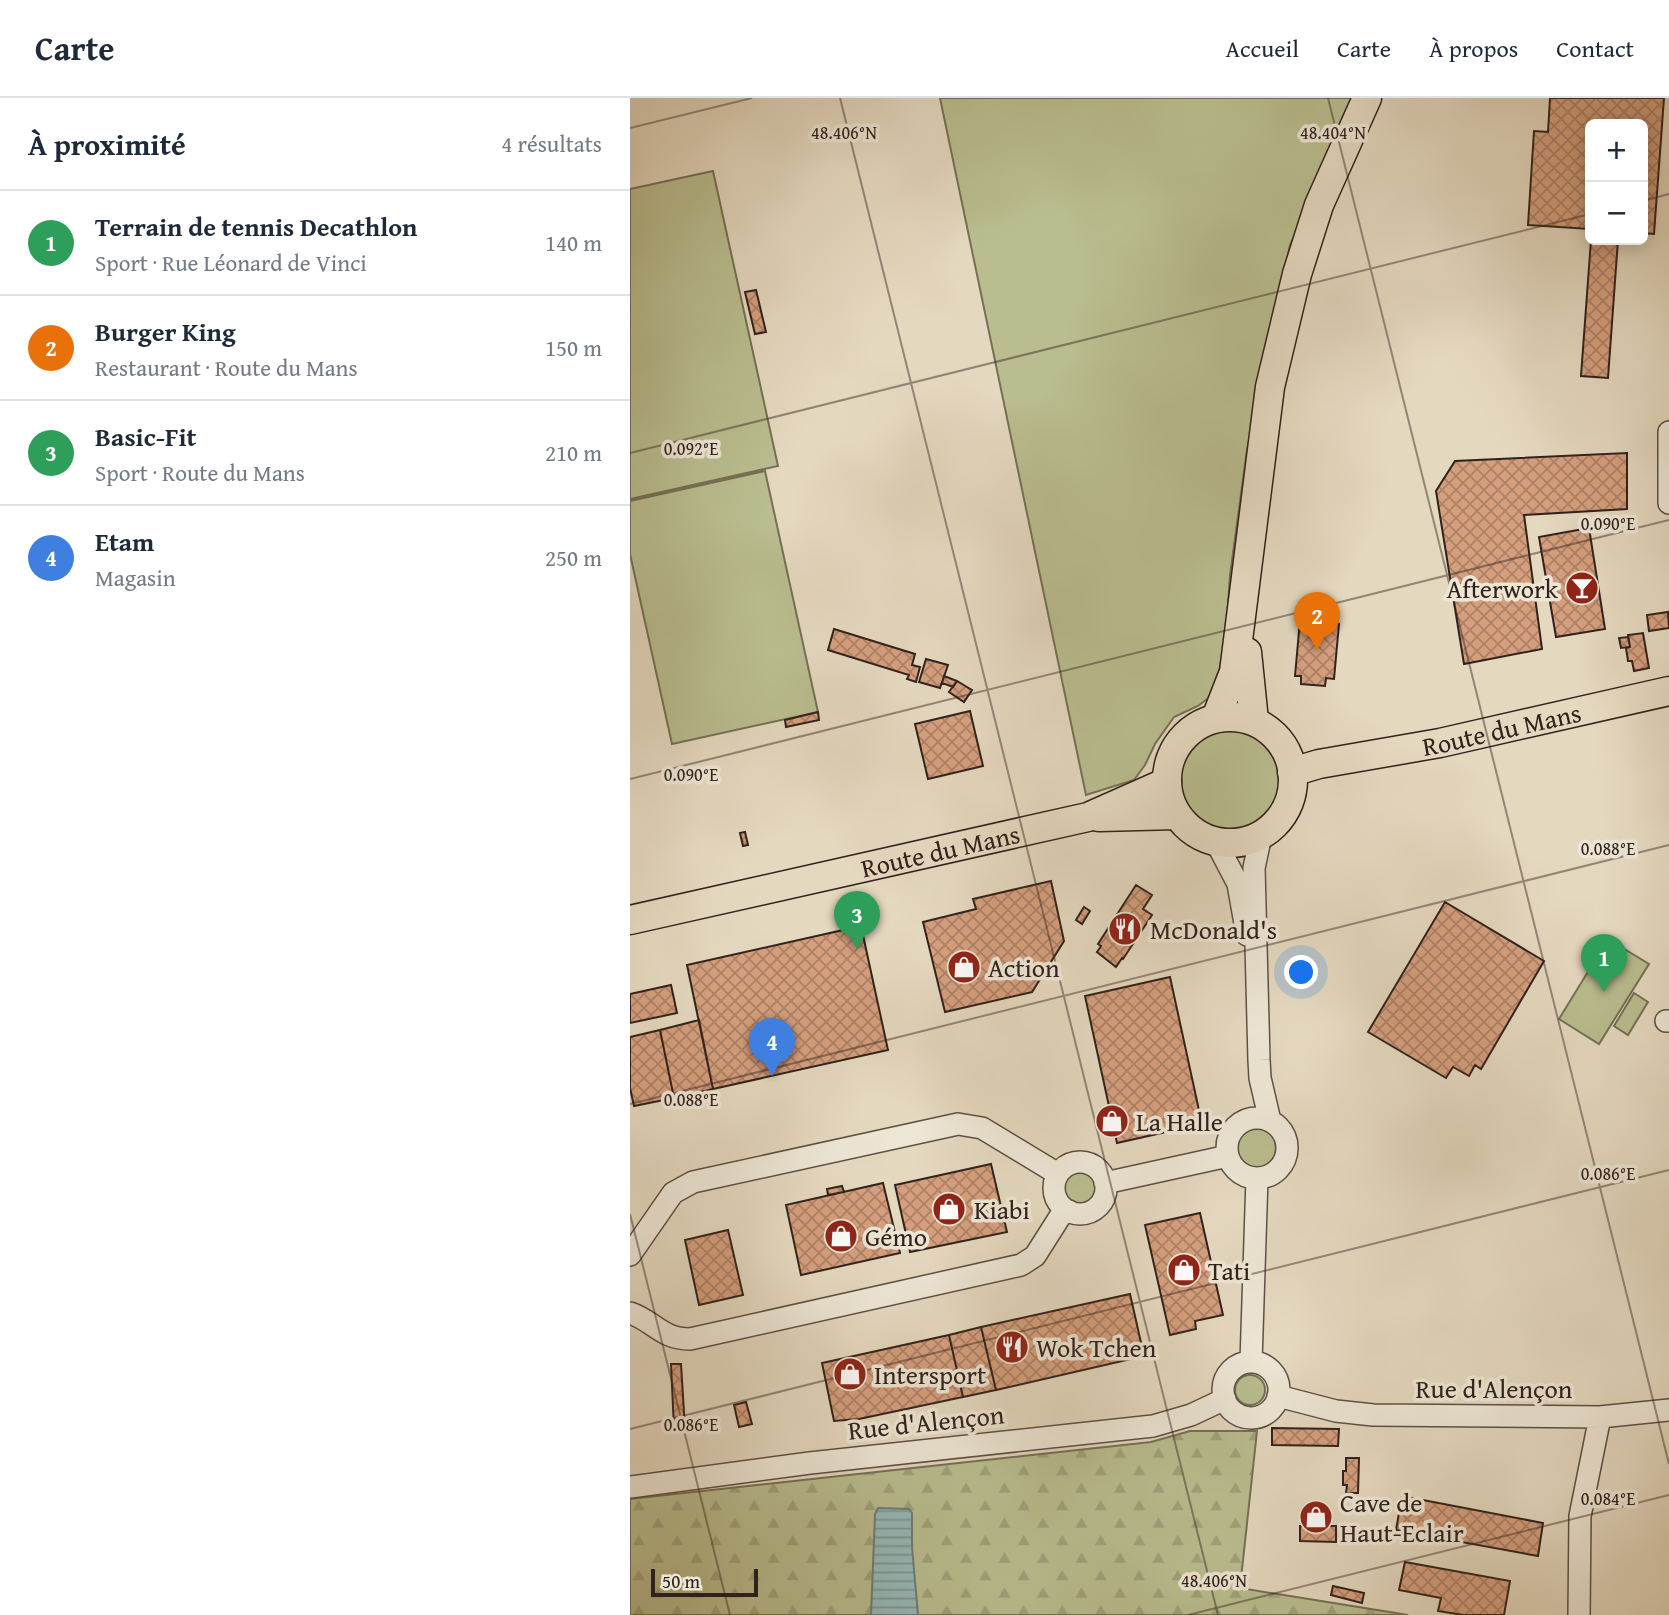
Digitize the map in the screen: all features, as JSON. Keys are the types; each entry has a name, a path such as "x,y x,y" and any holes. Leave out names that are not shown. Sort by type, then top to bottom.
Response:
{"main road":[{"path":"1216,718 1234,672 1270,387 1297,274 1319,205 1367,98"},
{"path":"1254,721 1248,672 1247,632 1282,343"},
{"name":"Route du Mans","path":"1292,772 1319,764 1440,743 1669,691"},
{"path":"1235,717 1254,721 1268,729 1280,741 1288,756 1292,772 1292,790 1287,808 1276,823 1261,835 1247,841 1216,842 1188,827 1177,815 1167,782 1170,760 1180,741 1196,726 1216,718 1235,717"},
{"name":"Route du Mans","path":"630,920 1088,817 1167,782"},
{"name":"Route du Mans","path":"1088,817 1177,815"}],"street":[{"path":"1669,432 1669,503"},
{"path":"1517,725 1669,676"},
{"path":"1261,835 1254,868 1260,1078 1270,1121"},
{"path":"1216,842 1238,884 1258,1001"},
{"path":"1243,1121 1256,1118 1270,1121 1277,1125 1286,1139 1286,1156 1272,1174 1257,1178 1239,1172 1228,1156 1229,1136 1243,1121 1260,1078"},
{"path":"630,1255 673,1193 693,1182 958,1124 982,1128 1058,1174"},
{"path":"1105,1184 1228,1156"},
{"path":"1083,1162 1100,1171 1105,1184 1103,1199 1094,1210 1081,1214 1062,1207 1055,1195 1058,1174 1066,1166 1083,1162"},
{"path":"1251,1362 1257,1178"},
{"path":"630,1313 664,1334 690,1339 1021,1265 1031,1260 1061,1215 1069,1211"},
{"path":"1251,1362 1263,1365 1275,1376 1278,1396 1269,1411 1253,1418 1236,1413 1225,1399 1223,1388 1227,1376 1239,1364 1251,1362"},
{"name":"Rue d'Alençon","path":"1278,1396 1336,1411 1373,1415 1600,1417 1669,1410"},
{"name":"Rue d'Alençon","path":"630,1488 810,1463 1153,1426 1191,1415 1225,1399"},
{"path":"1579,1615 1580,1517 1600,1417"}],"green space":[{"path":"940,98 1357,98 1290,245 1247,450 1230,575 1226,636 1215,693 1198,706 1174,717 1134,780 1086,795"},
{"path":"713,171 778,466 630,499 630,189"},
{"path":"765,471 818,712 672,744 630,554 630,501"},
{"path":"1231,728 1251,732 1268,743 1279,760 1283,780 1279,800 1268,817 1251,828 1231,832 1211,828 1194,817 1183,800 1179,780 1183,760 1194,743 1211,732"},
{"path":"1608,939 1649,964 1599,1044 1559,1019"},
{"path":"1634,993 1648,1002 1628,1035 1614,1026"},
{"path":"1256,1128 1264,1129 1270,1134 1275,1140 1275,1156 1270,1162 1264,1167 1256,1168 1248,1167 1242,1162 1237,1156 1236,1148 1237,1140 1242,1134 1248,1129"},
{"path":"1080,1169 1093,1175 1099,1188 1093,1201 1080,1207 1067,1201 1061,1188 1067,1175"},
{"path":"1250,1375 1261,1379 1265,1390 1261,1401 1250,1405 1239,1401 1235,1390 1239,1379"},
{"path":"1190,1431 1257,1431 1240,1588 1408,1615 630,1615 630,1499 1151,1442"}],"water":[{"path":"878,1508 909,1509 912,1513 918,1615 871,1615 875,1514"}],"building":[{"path":"1550,98 1664,98 1654,234 1648,233 1648,119 1585,119 1585,229 1528,225 1534,131 1548,132"},
{"path":"1591,245 1618,245 1608,378 1581,376"},
{"path":"756,290 766,332 755,334 745,292"},
{"path":"1627,453 1627,509 1524,515 1542,649 1464,664 1436,491 1455,461"},
{"path":"1589,528 1605,629 1556,637 1539,537"},
{"path":"1668,612 1669,628 1649,631 1647,615"},
{"path":"1300,620 1339,624 1334,679 1326,678 1325,686 1301,684 1301,676 1295,676"},
{"path":"834,629 915,654 912,665 920,667 916,682 907,679 909,675 828,650"},
{"path":"1643,633 1649,668 1634,671 1632,661 1628,661 1628,635"},
{"path":"1628,637 1630,647 1621,648 1619,638"},
{"path":"926,659 948,665 940,688 919,682"},
{"path":"944,676 957,681 953,687 942,683"},
{"path":"957,681 972,690 964,702 949,692"},
{"path":"970,711 983,766 928,779 915,724"},
{"path":"818,712 819,720 786,727 785,720"},
{"path":"745,832 748,845 743,846 740,833"},
{"path":"1051,881 1064,941 1032,992 945,1012 923,922 976,909 973,899"},
{"name":"McDonald's","path":"1136,885 1152,895 1143,909 1152,915 1116,967 1097,952 1101,946 1098,944"},
{"path":"1445,902 1544,961 1481,1069 1475,1065 1469,1076 1453,1067 1446,1078 1368,1032"},
{"path":"1084,907 1090,911 1082,924 1076,920"},
{"path":"861,926 888,1050 713,1089 687,965"},
{"path":"1170,977 1202,1124 1117,1143 1085,996"},
{"path":"671,985 677,1013 630,1023 630,994"},
{"path":"699,1020 713,1089 674,1098 660,1030"},
{"path":"660,1030 674,1098 634,1106 630,1088 630,1037"},
{"path":"991,1164 1007,1232 910,1252 895,1185"},
{"path":"883,1183 900,1253 801,1275 786,1205"},
{"path":"842,1186 844,1192 828,1195 827,1189"},
{"name":"Tati","path":"1200,1213 1223,1315 1195,1321 1196,1329 1170,1335 1145,1225"},
{"path":"728,1230 743,1295 699,1305 685,1240"},
{"path":"1130,1294 1144,1356 996,1390 981,1327"},
{"path":"981,1327 996,1390 963,1397 949,1335"},
{"path":"949,1335 963,1397 859,1419 834,1421 822,1363"},
{"path":"671,1364 681,1364 685,1429 674,1429"},
{"path":"746,1402 752,1424 739,1427 734,1405"},
{"path":"1272,1428 1339,1429 1338,1446 1272,1445"},
{"path":"1346,1458 1359,1458 1358,1493 1346,1493 1347,1485 1343,1485"},
{"path":"1402,1496 1543,1523 1538,1556 1396,1530"},
{"path":"1300,1526 1336,1526 1336,1542 1300,1541"},
{"path":"1405,1562 1510,1581 1504,1615 1463,1615 1438,1611 1441,1598 1399,1590"},
{"path":"1333,1586 1364,1593 1362,1603 1331,1595"}],"place":[{"name":"Afterwork","path":"1582,588"},
{"name":"Burger King","path":"1317,650"},
{"name":"McDonald's","path":"1125,929"},
{"name":"Basic-Fit","path":"857,949"},
{"name":"Action","path":"964,967"},
{"name":"Terrain de tennis Decathlon","path":"1604,992"},
{"name":"Etam","path":"772,1076"},
{"name":"La Halle","path":"1112,1121"},
{"name":"Kiabi","path":"949,1209"},
{"name":"Gémo","path":"841,1236"},
{"name":"Tati","path":"1184,1270"},
{"name":"Wok Tchen","path":"1012,1347"},
{"name":"Intersport","path":"850,1374"},
{"name":"Cave de Haut-Eclair","path":"1316,1517"}]}
